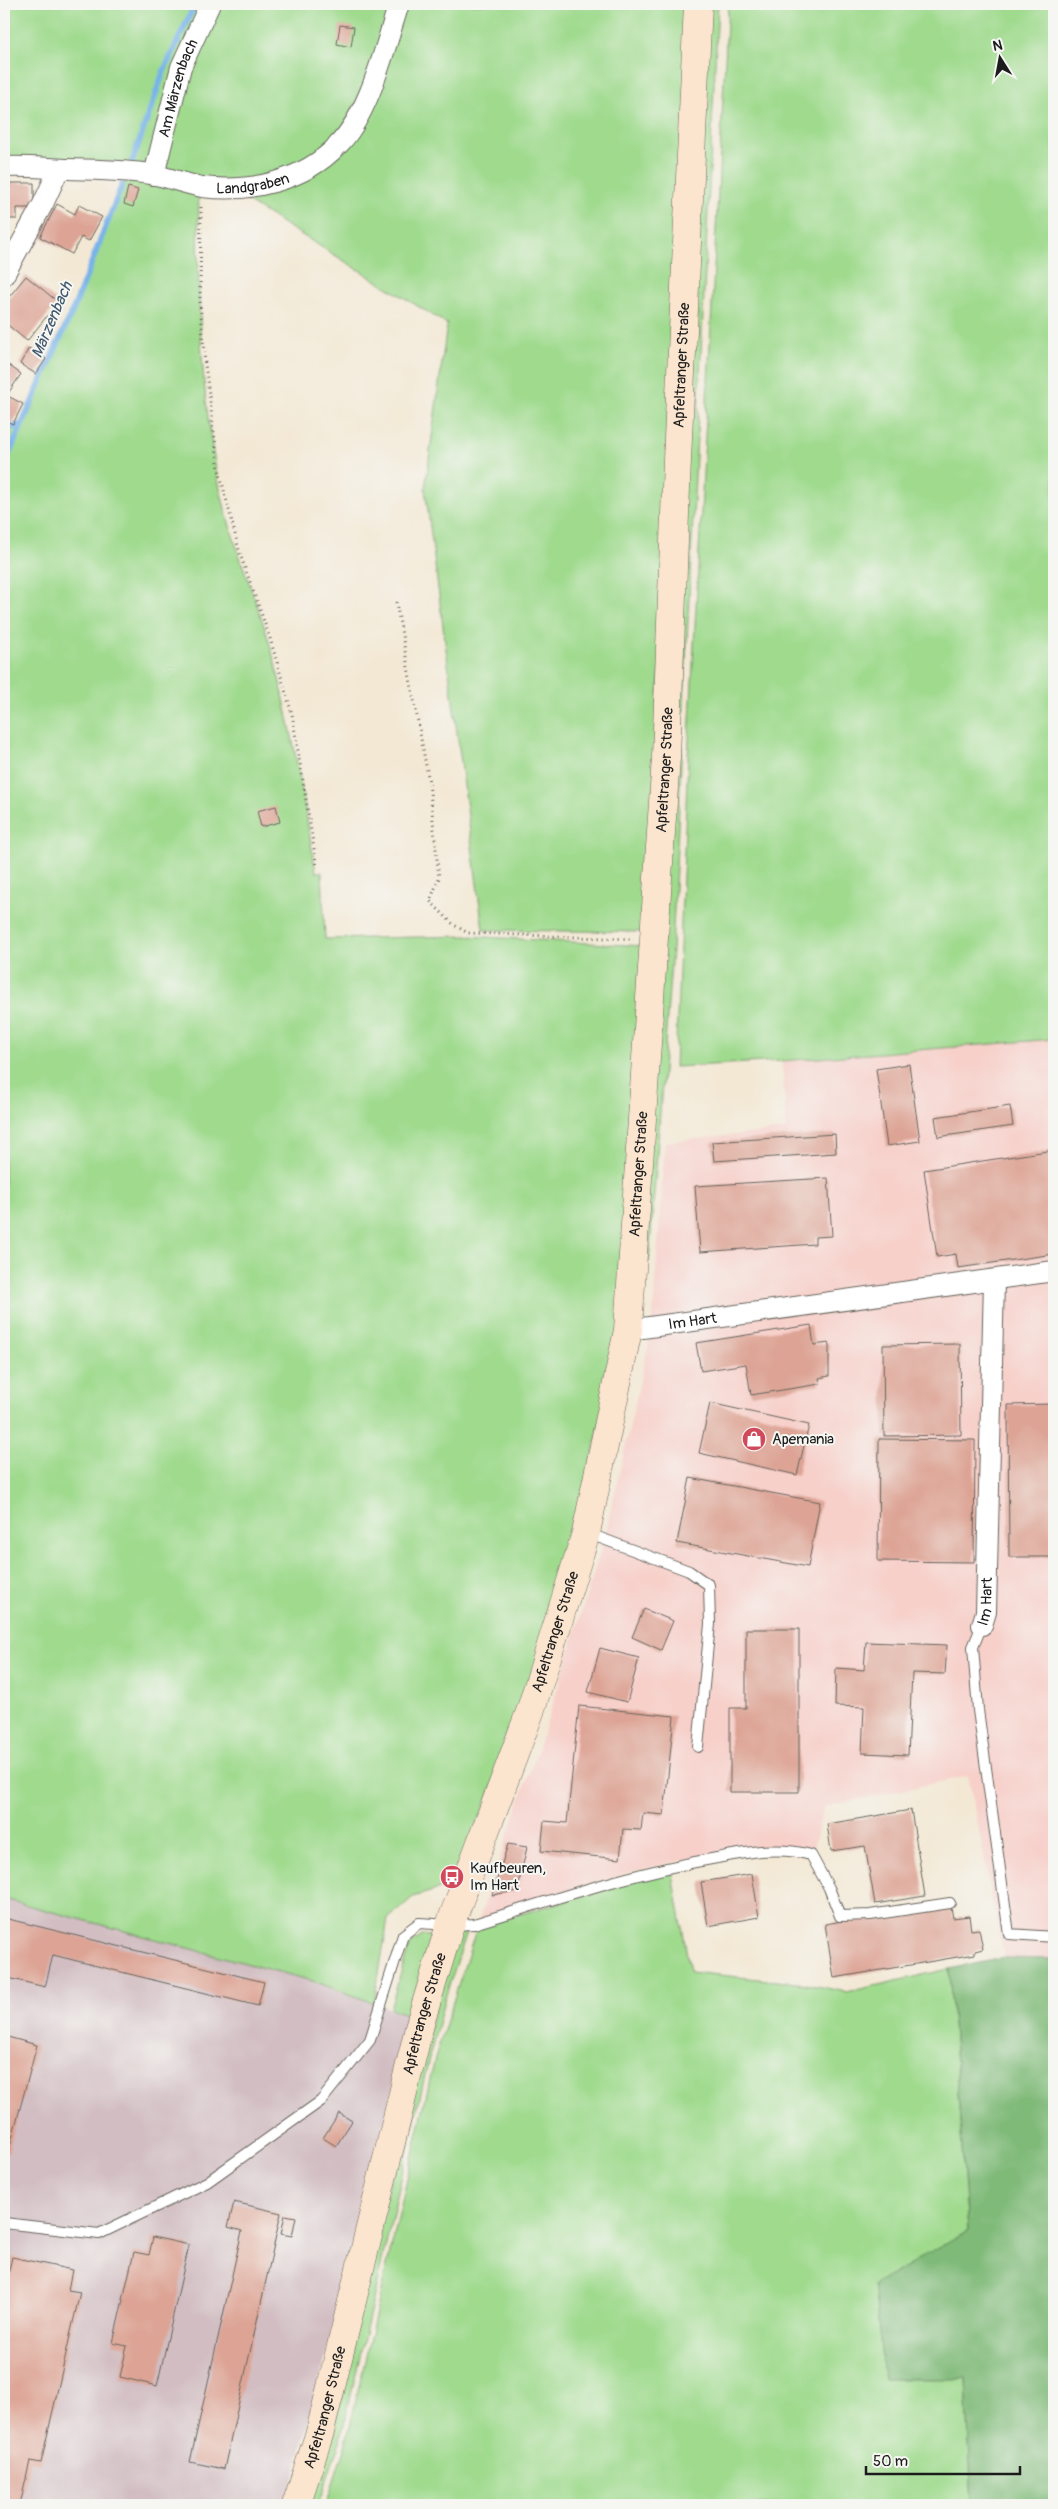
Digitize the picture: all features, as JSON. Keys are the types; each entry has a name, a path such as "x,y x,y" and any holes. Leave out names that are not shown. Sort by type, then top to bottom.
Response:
{"street":[{"name":"Am Märzenbach","path":"154,175 181,67 210,4"},
{"name":"Landgraben","path":"4,167 154,175 202,186 233,189 274,183 308,169 339,145 360,114 375,78 399,4"},
{"name":"Apfeltranger Straße","path":"296,2505 320,2432 421,2020 450,1925 530,1712 586,1533 628,1330 666,758 677,460 698,4"},
{"path":"4,275 43,204 59,169"},
{"name":"Im Hart","path":"628,1330 994,1281 1054,1271"},
{"name":"Im Hart","path":"982,1625 986,1612 994,1281"}],"lane":[{"path":"586,1533 690,1571 710,1585 710,1624 698,1748"},
{"name":"Im Hart","path":"982,1625 973,1647 978,1710 1009,1934 1054,1937"},
{"path":"4,2223 99,2234 207,2182 321,2101 370,2040 403,1935 419,1923 474,1924 631,1876 671,1866 753,1852 794,1850 811,1855 829,1888 840,1916 870,1915 950,1903"}],"path":[{"path":"202,186 200,301 205,364 219,470 240,554 270,638 292,714 317,867"},
{"path":"396,602 428,782 439,878 430,900 454,925 468,934 653,940"}],"shaded area":[{"path":"1054,1039 1054,1959 1004,1958 968,1776 824,1807 812,1852 795,1846 752,1848 670,1863 631,1872 479,1919 548,1719 604,1540 652,1328 665,1142 786,1130 782,1061"},
{"path":"4,1899 313,1981 411,2016 353,2253 287,2505 4,2505"}],"green space":[{"path":"4,4 206,4 149,170 4,163"},
{"path":"213,4 396,4 371,77 334,142 304,164 233,184 160,171 184,69"},
{"path":"403,4 692,4 647,932 483,930 425,489 447,324 235,194 341,149"},
{"path":"708,4 718,4 672,949 649,1262 640,1261"},
{"path":"728,4 1054,4 1054,1039 782,1061 675,1067 688,758"},
{"path":"128,175 199,189 200,329 210,434 220,491 268,638 283,696 316,872 322,872 325,939 466,936 643,946 621,1329 575,1534 522,1711 453,1885 413,1897 388,1919 374,2003 313,1981 4,1899 4,432 24,426 77,305"},
{"path":"672,1869 690,1972 806,1984 847,1992 949,1969 968,2231 874,2285 966,2379 972,2505 326,2505 346,2443 435,2058 477,1927"},
{"path":"468,1929 444,2001 430,2054 341,2438 318,2505 306,2505 455,1930"},
{"path":"424,1935 436,1938 411,2016 390,2008 410,1944"},
{"path":"1004,1958 1054,1959 1054,2505 972,2505 966,2379 884,2379 874,2285 968,2230 949,1969"}],"building":[{"path":"340,25 354,27 351,47 337,44"},
{"path":"4,183 34,183 34,208 17,208 17,219 4,219"},
{"path":"128,187 138,190 133,207 124,204"},
{"path":"57,204 75,214 79,205 102,217 89,241 81,237 72,254 40,237"},
{"path":"26,276 58,302 27,341 4,322 4,303"},
{"path":"29,348 46,359 36,374 20,364"},
{"path":"4,362 21,374 7,395 4,392"},
{"path":"4,394 23,404 13,424 4,420"},
{"path":"276,806 280,822 261,827 257,811"},
{"path":"909,1064 920,1141 887,1146 876,1069"},
{"path":"1010,1106 1013,1126 938,1137 935,1117"},
{"path":"835,1134 836,1153 714,1161 712,1142"},
{"path":"1054,1150 1054,1254 958,1268 956,1254 937,1257 924,1170"},
{"path":"828,1178 832,1236 815,1237 815,1244 700,1252 695,1186"},
{"path":"811,1325 814,1345 829,1343 829,1376 819,1378 820,1384 751,1395 746,1364 701,1371 696,1343"},
{"path":"960,1344 961,1435 884,1436 883,1345"},
{"name":"Apemania","path":"710,1403 809,1425 797,1475 699,1453"},
{"path":"1054,1404 1054,1557 1009,1557 1008,1405"},
{"path":"879,1439 975,1440 974,1562 878,1561"},
{"path":"690,1478 820,1502 808,1567 677,1543"},
{"path":"644,1609 673,1621 661,1650 632,1637"},
{"path":"746,1629 799,1629 799,1792 730,1792 730,1708 746,1708"},
{"path":"866,1642 947,1645 945,1674 912,1673 908,1755 862,1753 864,1707 835,1706 836,1668 864,1670"},
{"path":"600,1648 639,1658 627,1702 588,1692"},
{"path":"579,1706 674,1716 664,1815 643,1813 641,1830 623,1829 620,1859 541,1851 544,1821 567,1823"},
{"path":"911,1810 925,1896 875,1904 865,1846 831,1851 827,1824"},
{"path":"508,1844 527,1847 517,1891 492,1895"},
{"path":"752,1874 759,1917 708,1926 701,1882"},
{"path":"950,1903 953,1918 969,1916 971,1930 979,1929 983,1949 975,1951 975,1954 834,1978 825,1924"},
{"path":"4,1918 264,1982 258,2006 53,1955 45,1987 4,1977"},
{"path":"4,2036 37,2045 8,2153 4,2152"},
{"path":"339,2113 352,2121 336,2146 323,2138"},
{"path":"234,2202 281,2213 224,2469 190,2462 242,2231 228,2227"},
{"path":"285,2215 296,2217 292,2236 281,2234"},
{"path":"153,2237 189,2245 157,2386 120,2377 127,2346 113,2343 134,2252 149,2255"},
{"path":"12,2257 72,2270 68,2290 80,2292 41,2463 30,2461 20,2505 4,2505 4,2293"}],"waterway":[{"name":"Märzenbach","path":"132,162 163,73 195,4"},
{"name":"Märzenbach","path":"4,465 75,305 122,185"},
{"path":"4,430 22,424"}],"place":[{"name":"Apemania","path":"754,1439"},
{"name":"Kaufbeuren, Im Hart","path":"452,1877"}]}
